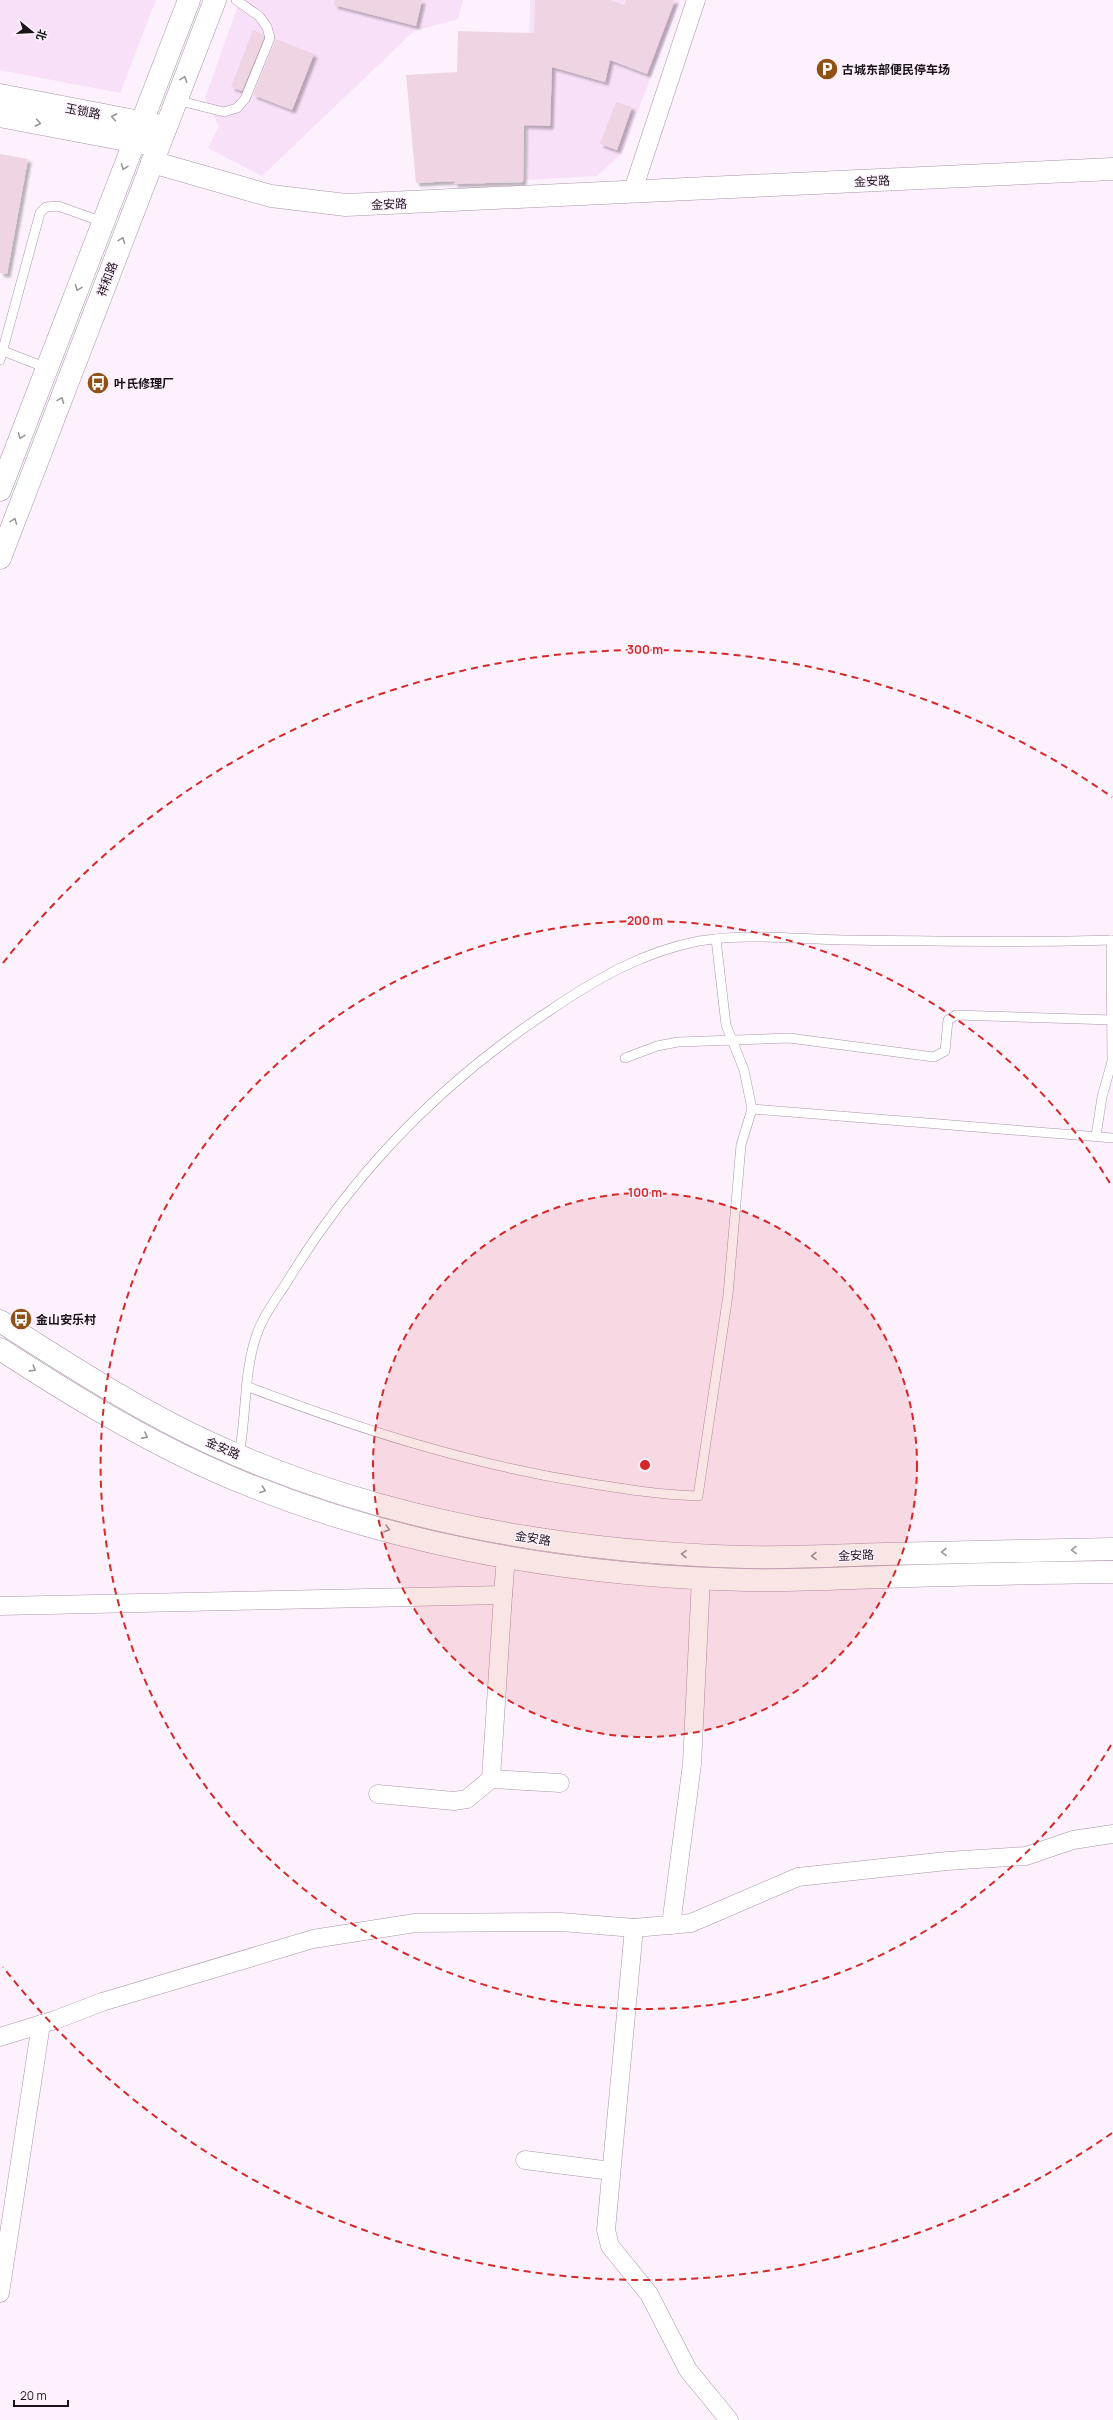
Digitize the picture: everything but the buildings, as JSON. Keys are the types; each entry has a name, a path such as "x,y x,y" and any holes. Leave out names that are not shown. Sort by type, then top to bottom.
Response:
{"main road":[{"name":"祥和路","path":"0,490 189,0"},
{"name":"祥和路","path":"0,558 215,0"},
{"name":"玉锁路","path":"0,95 138,132 158,145"},
{"name":"玉锁路","path":"0,116 138,132"},
{"name":"金安路","path":"158,145 271,196 319,204 373,205 1113,169"},
{"name":"金安路","path":"0,1321 128,1401 170,1424 239,1455 310,1482 417,1514 519,1536 609,1548 748,1557 1113,1549"},
{"name":"金安路","path":"0,1349 116,1421 185,1456 253,1486 303,1504 411,1536 506,1557 606,1572 701,1578 816,1580 1113,1572"}],"street":[{"path":"632,193 696,0"},
{"path":"491,1779 502,1595 506,1557"},
{"path":"671,1925 692,1764 701,1578"},
{"path":"0,1606 502,1595"},
{"path":"378,1794 454,1801 467,1799 491,1779 560,1784"},
{"path":"0,2037 102,2002 313,1939 415,1923 561,1922 634,1928 691,1923 798,1877 947,1861 1026,1856 1073,1840 1113,1834"},
{"path":"634,1928 606,2230 610,2246 649,2294 688,2370 729,2420"},
{"path":"0,2293 41,2024"},
{"path":"525,2160 611,2171"}],"lane":[{"path":"176,100 224,112 237,108 245,99 270,38 267,27 259,16 236,0"},
{"path":"47,368 2,355 40,213 46,207 58,206 103,222"},
{"path":"239,1455 245,1426 246,1386 252,1351 259,1328 310,1245 368,1168 428,1105 456,1079 495,1048 576,992 619,967 673,947 716,939 754,937 1020,943 1112,940 1113,1061 1102,1097 1096,1136"},
{"path":"246,1386 376,1433 458,1457 599,1485 677,1496 698,1496 728,1295 741,1145 752,1109 744,1070 726,1025 716,939"},
{"path":"625,1058 657,1046 678,1042 789,1038 934,1056 945,1051 948,1020 956,1015 1112,1020"},
{"path":"752,1109 1113,1138"}],"shaded area":[{"path":"0,0 156,0 120,93 0,70"},
{"path":"240,0 463,0 458,19 414,31 262,176 208,148 219,126 205,98"},
{"path":"530,0 680,0 622,153 597,176 526,180"}],"place":[{"name":"古城东部便民停车场","path":"827,69"},
{"name":"叶氏修理厂","path":"98,383"},
{"name":"金山安乐村","path":"21,1319"}]}
